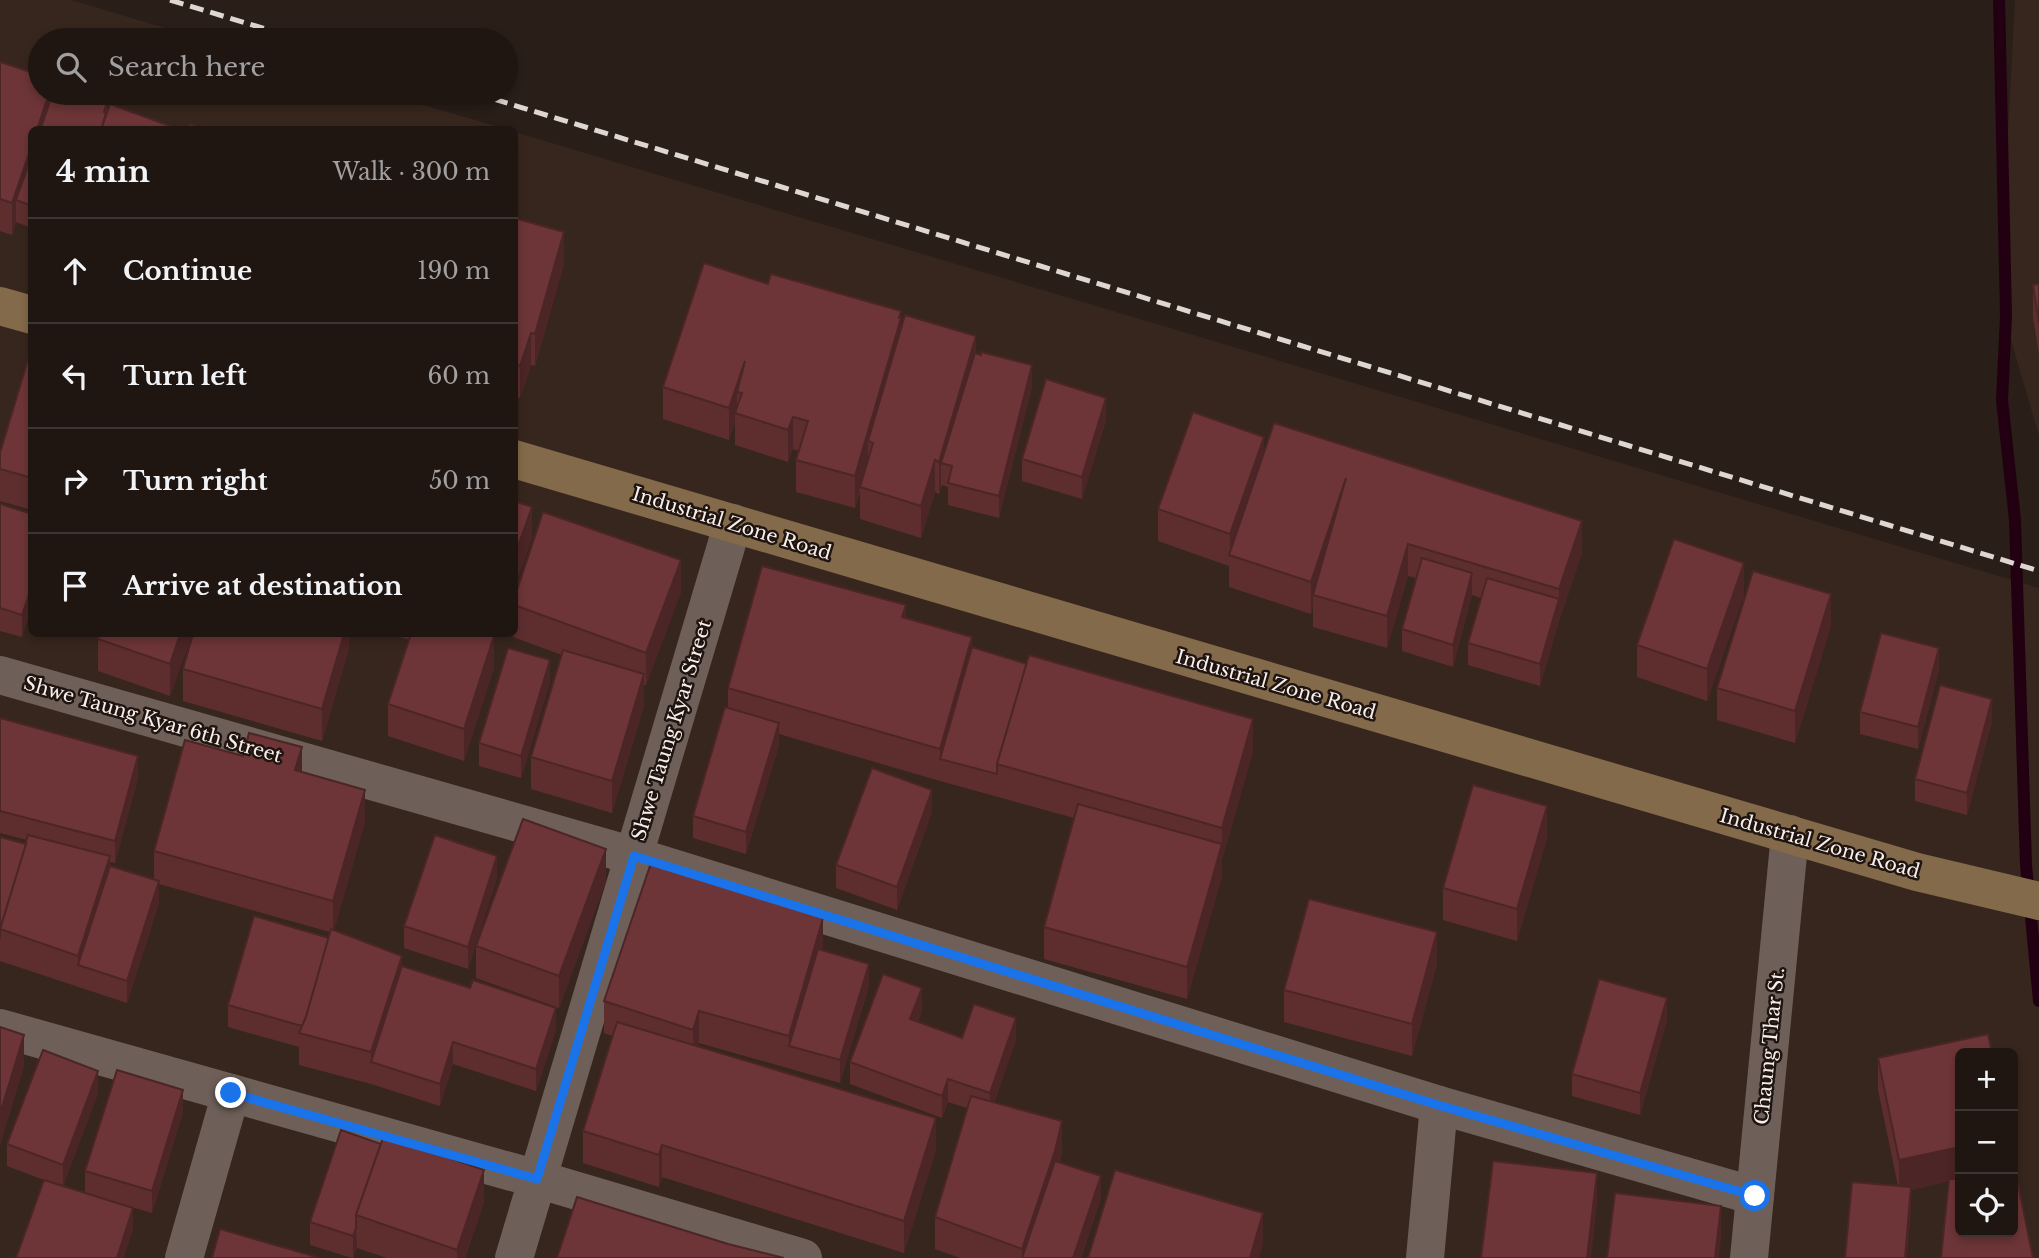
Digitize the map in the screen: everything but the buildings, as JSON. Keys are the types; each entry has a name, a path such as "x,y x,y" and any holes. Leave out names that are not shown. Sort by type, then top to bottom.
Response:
{"street":[{"path":"0,306 28,314"},
{"name":"Industrial Zone Road","path":"518,459 1917,872 2039,901"},
{"name":"Shwe Taung Kyar Street","path":"514,1258 733,523"},
{"name":"Shwe Taung Kyar 6th Street","path":"0,675 634,856 1438,1105 1755,1196"},
{"name":"Chaung Thar St.","path":"1749,1258 1790,834"},
{"path":"0,1028 537,1179 803,1258"},
{"path":"184,1258 231,1093"},
{"path":"1424,1258 1438,1105"}],"shaded area":[{"path":"0,0 71,0 166,28 28,28 28,105 423,105 496,126 28,126 28,637 518,637 518,133 2039,588 2039,1258 0,1258"},
{"path":"2015,0 2039,0 2039,436 1999,299"}],"waterway":[{"path":"1999,0 2006,316 2002,400 2015,520 2026,865 2039,1001"}],"railway":[{"path":"170,0 262,28"},
{"path":"513,105 2039,571"}],"route":[{"path":"231,1093 537,1179 634,856 1438,1105 1755,1196"}]}
